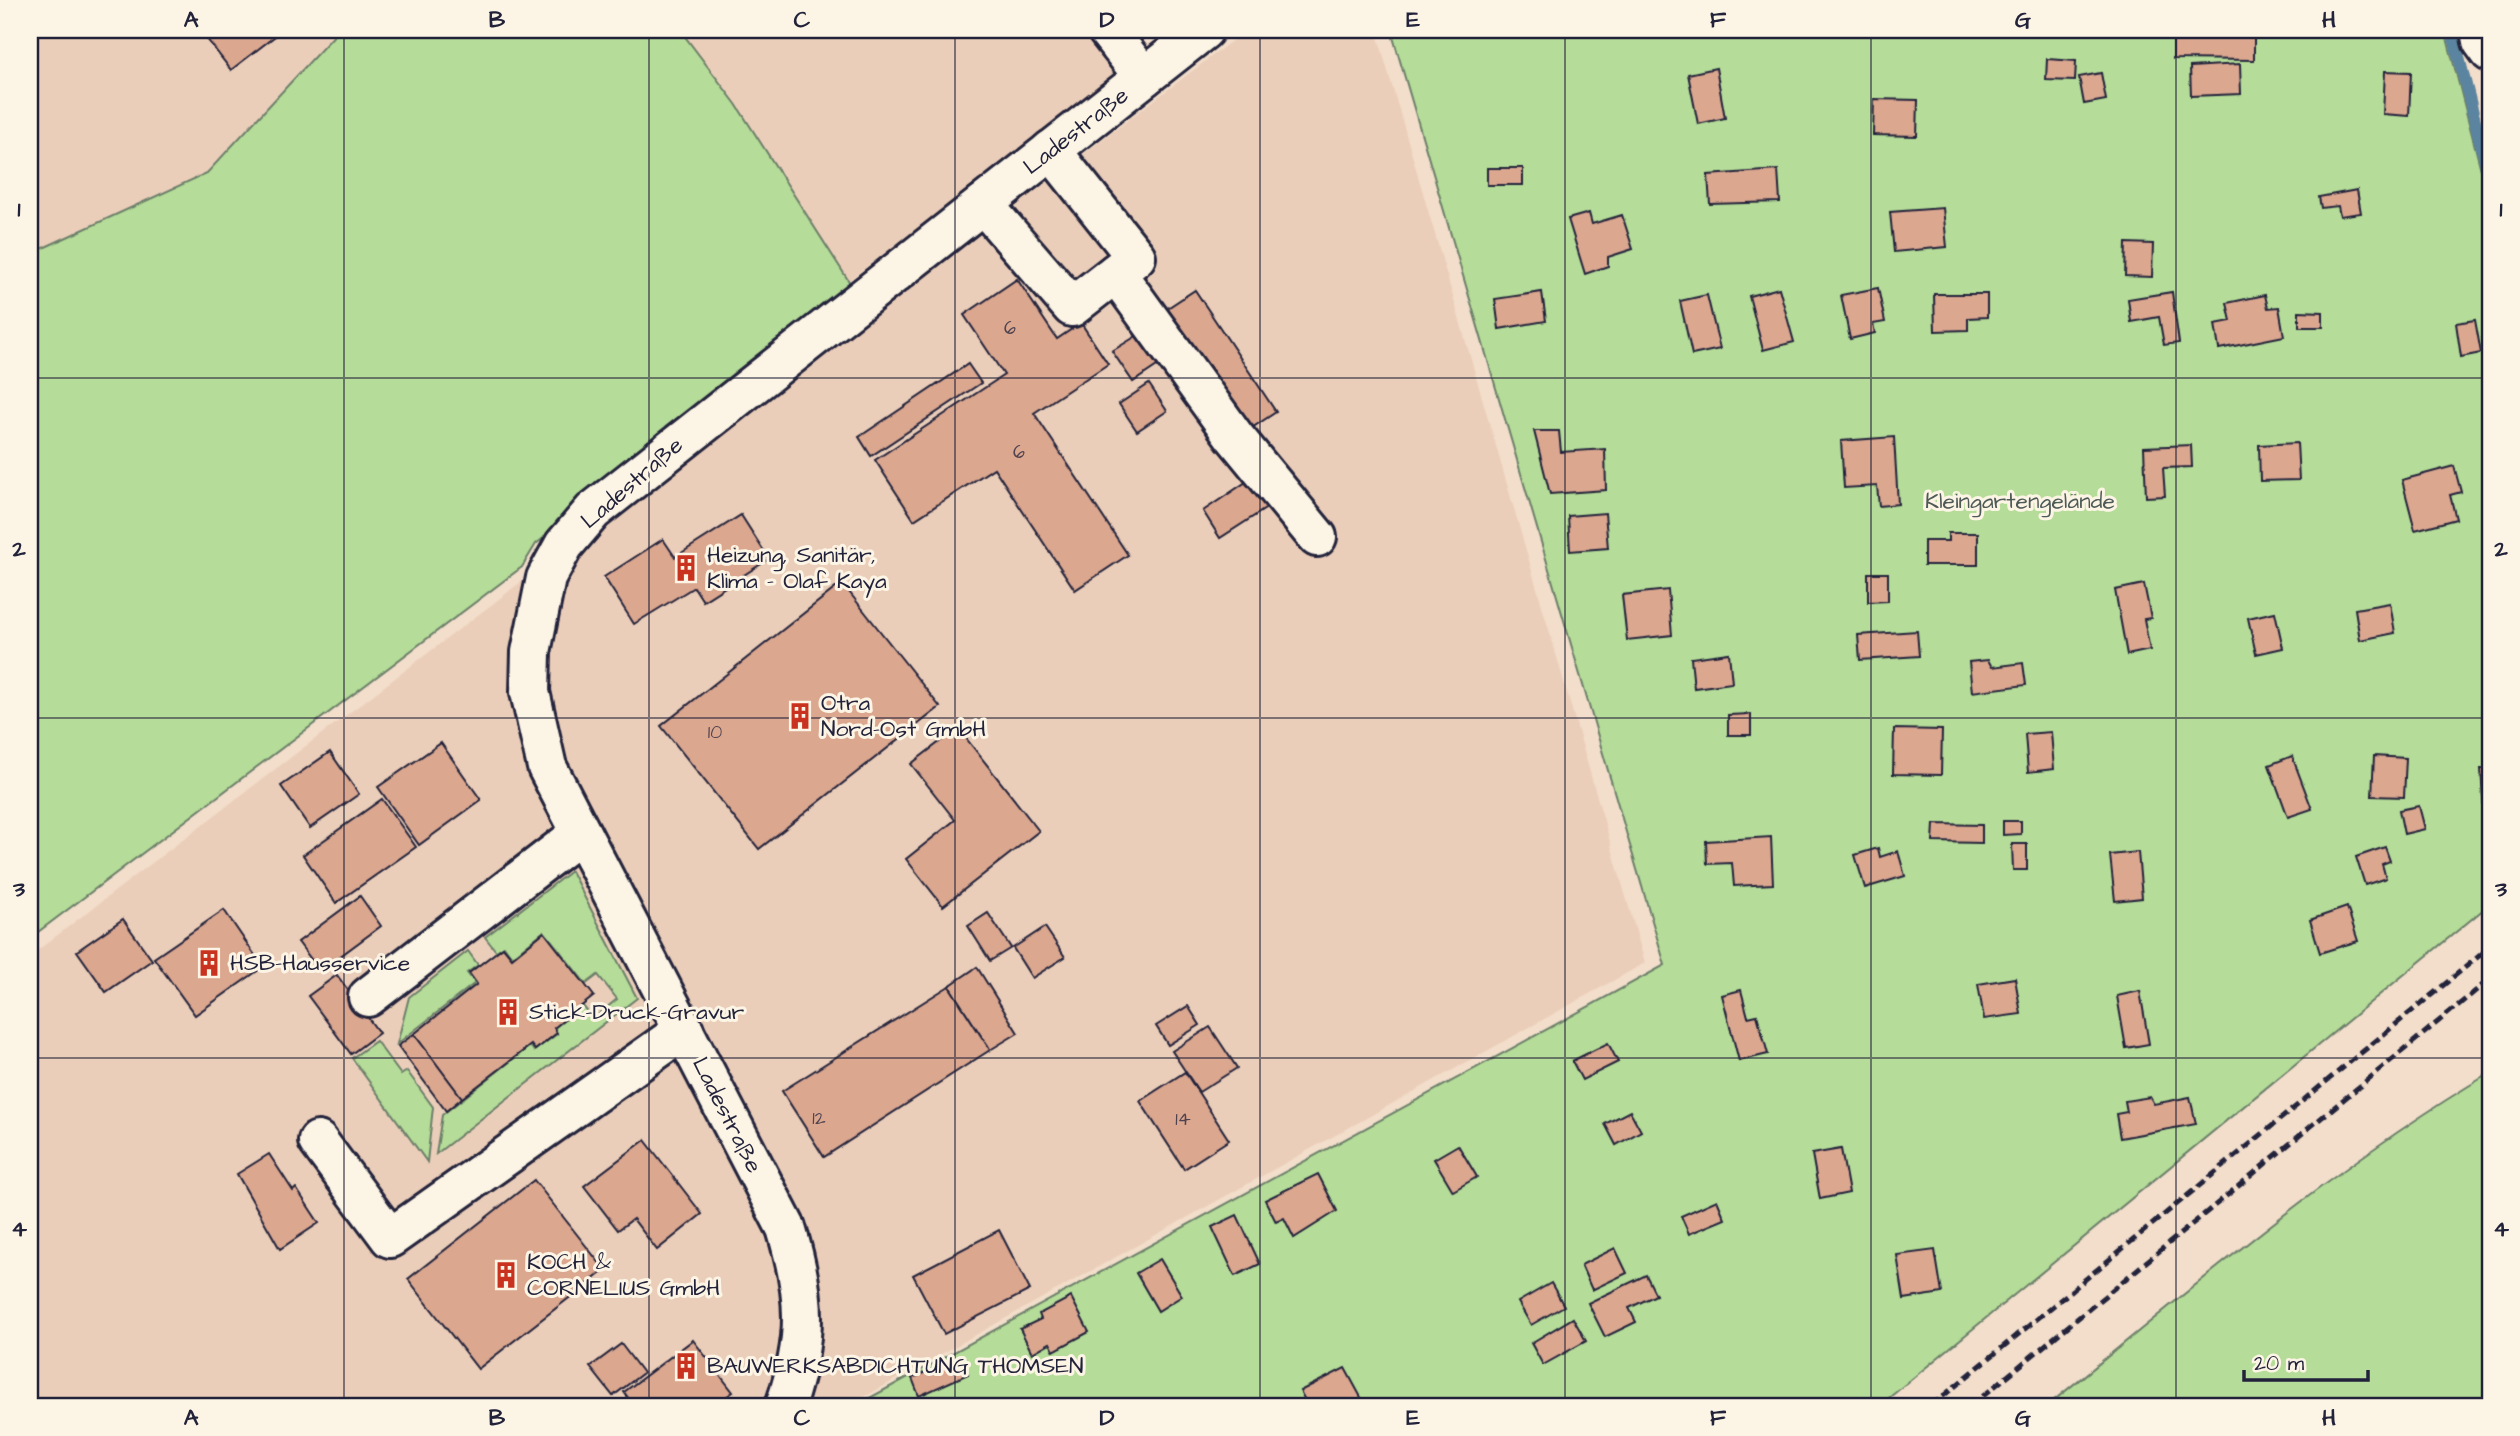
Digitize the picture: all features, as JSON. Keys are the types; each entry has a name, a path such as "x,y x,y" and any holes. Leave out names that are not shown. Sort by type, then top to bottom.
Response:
{"street":[{"path":"1107,30 1144,77"},
{"name":"Ladestraße","path":"785,1406 803,1339 797,1264 786,1228 547,767 530,692 531,652 546,578 564,545 603,503 1204,30"},
{"path":"2480,30 2482,41 2490,52"},
{"path":"983,204 1072,307 1116,273 1136,257 1051,150"},
{"path":"1116,273 1234,436 1317,537"},
{"path":"368,997 582,833"},
{"path":"318,1141 390,1238 684,1030"}],"shaded area":[{"path":"30,30 388,30 242,172 30,277"},
{"path":"642,30 1127,30 1147,56 825,298"},
{"path":"1246,30 1376,30 1645,963 848,1406 30,1406 30,956"}],"green space":[{"path":"339,30 680,30 736,104 857,294 536,544 522,567 30,938 30,254 207,173"},
{"name":"Kleingartengelände","path":"1391,30 2445,30 2490,205 2490,904 1879,1406 855,1406 1665,965"},
{"path":"571,871 637,998 436,1154 442,1115 530,1046 534,1051 557,1034 554,1028 583,1006 593,1019 617,999 598,975 586,984 544,931 512,957 504,946 496,951 485,937"},
{"path":"468,951 478,965 467,973 475,983 397,1044 409,997"},
{"path":"376,1041 401,1075 407,1071 433,1107 427,1162 352,1058"},
{"path":"2490,1073 2490,1406 2047,1406 2208,1274 2318,1189 2374,1148"}],"building":[{"path":"200,30 283,30 231,70"},
{"path":"2273,30 2326,30 2327,34 2274,37"},
{"path":"2173,37 2254,37 2254,60 2173,59"},
{"path":"2047,59 2076,61 2075,81 2046,80"},
{"path":"2240,64 2241,94 2191,96 2190,67"},
{"path":"1716,68 1725,118 1698,124 1688,74"},
{"path":"2385,71 2411,72 2409,116 2383,114"},
{"path":"2101,73 2106,100 2084,104 2079,77"},
{"path":"1874,99 1918,100 1917,136 1873,135"},
{"path":"1487,168 1523,168 1523,185 1487,185"},
{"path":"1778,170 1780,202 1710,204 1708,175"},
{"path":"2357,190 2361,213 2340,216 2338,206 2321,208 2319,197"},
{"path":"1943,208 1947,247 1894,252 1890,212"},
{"path":"1589,213 1592,224 1622,215 1633,249 1608,257 1608,266 1585,274 1568,219"},
{"path":"2126,243 2153,244 2152,277 2125,276"},
{"path":"1017,279 1057,339 1081,323 1108,364 1034,413 1128,555 1075,590 994,468 914,520 875,460 1004,375 964,315"},
{"path":"1779,288 1794,342 1763,350 1749,296"},
{"path":"1878,288 1885,322 1873,324 1875,333 1850,339 1841,295"},
{"path":"1195,290 1276,412 1241,435 1160,313"},
{"path":"1542,292 1546,321 1499,329 1495,299"},
{"path":"2172,292 2179,343 2164,345 2159,317 2131,322 2128,299"},
{"path":"1934,294 1987,294 1987,317 1968,318 1968,330 1935,331"},
{"path":"1707,295 1720,349 1692,355 1680,301"},
{"path":"2265,295 2268,308 2279,307 2284,336 2219,349 2215,324 2231,321 2227,303"},
{"path":"2299,311 2323,312 2323,327 2299,327"},
{"path":"2475,320 2481,353 2461,357 2456,323"},
{"path":"1143,332 1163,362 1133,382 1112,351"},
{"path":"968,364 981,383 871,456 859,437"},
{"path":"1149,384 1167,411 1137,431 1119,404"},
{"path":"1534,431 1559,431 1561,452 1605,449 1606,490 1550,494"},
{"path":"1894,437 1898,504 1879,506 1877,486 1844,488 1841,441"},
{"path":"2297,443 2299,480 2260,481 2259,445"},
{"path":"2191,445 2192,467 2163,468 2165,496 2146,497 2144,447"},
{"path":"2454,466 2461,492 2450,495 2456,519 2415,530 2402,480"},
{"path":"1255,476 1273,504 1220,538 1203,511"},
{"path":"1605,513 1608,548 1570,551 1568,516"},
{"name":"Heizung, Sanitär, Klima - Olaf Kaya","path":"741,515 769,559 703,601 694,587 634,624 604,577 663,539 675,557"},
{"path":"1948,533 1978,533 1978,565 1924,565 1924,541 1948,541"},
{"path":"1868,573 1888,573 1888,601 1868,602"},
{"name":"Otra Nord-Ost GmbH","path":"842,583 940,707 759,849 661,726"},
{"path":"2144,584 2151,618 2144,619 2150,650 2127,655 2115,590"},
{"path":"1668,590 1672,635 1627,640 1622,595"},
{"path":"2390,603 2395,633 2360,640 2355,609"},
{"path":"2275,612 2283,648 2256,654 2248,618"},
{"path":"1917,631 1919,656 1860,660 1858,635"},
{"path":"1729,653 1732,683 1694,688 1691,658"},
{"path":"1988,660 1992,667 2023,663 2026,685 1972,692 1969,662"},
{"path":"1751,714 1751,735 1728,735 1728,715"},
{"path":"958,728 1039,831 943,906 906,859 955,820 911,764"},
{"path":"1894,729 1942,730 1941,775 1893,774"},
{"path":"2051,732 2054,769 2028,772 2025,734"},
{"path":"441,743 481,800 419,845 378,787"},
{"path":"330,752 359,794 310,828 281,786"},
{"path":"2292,756 2312,809 2288,817 2269,765"},
{"path":"2374,756 2406,758 2404,797 2372,796"},
{"path":"2481,769 2490,769 2490,841 2486,841"},
{"path":"382,799 416,847 336,903 303,855"},
{"path":"2419,806 2425,829 2404,834 2399,810"},
{"path":"2003,821 2021,821 2021,834 2003,835"},
{"path":"1934,824 1982,825 1982,843 1933,842"},
{"path":"1771,837 1773,884 1734,886 1732,863 1707,864 1706,841"},
{"path":"2012,844 2027,844 2027,870 2013,870"},
{"path":"2385,847 2390,861 2382,864 2386,878 2365,885 2356,857"},
{"path":"1878,848 1880,857 1898,851 1905,876 1865,888 1855,855"},
{"path":"2138,852 2142,898 2115,901 2110,855"},
{"path":"360,896 381,926 320,971 298,942"},
{"path":"2347,907 2358,941 2320,953 2310,920"},
{"name":"HSB-Hausservice","path":"224,910 263,967 195,1015 154,958"},
{"path":"988,913 1011,948 990,961 968,926"},
{"path":"123,919 152,960 106,992 77,951"},
{"path":"1045,927 1065,957 1032,978 1013,948"},
{"name":"Stick-Druck-Gravur","path":"544,932 594,996 554,1028 557,1033 535,1050 531,1045 462,1098 414,1034 477,984 469,973 503,947 512,958"},
{"path":"977,967 1018,1033 990,1050 949,986"},
{"path":"337,975 379,1033 351,1054 308,996"},
{"path":"2015,978 2021,1014 1984,1019 1978,984"},
{"path":"949,986 990,1050 824,1157 782,1091"},
{"path":"1741,990 1748,1017 1757,1015 1768,1054 1739,1061 1722,995"},
{"path":"2140,991 2149,1044 2126,1048 2117,996"},
{"path":"1188,1006 1200,1025 1168,1045 1156,1026"},
{"path":"1210,1027 1237,1068 1199,1092 1172,1051"},
{"path":"414,1034 462,1098 446,1111 398,1046"},
{"path":"1608,1043 1618,1062 1582,1080 1572,1061"},
{"path":"1185,1072 1229,1140 1184,1169 1140,1101"},
{"path":"2150,1097 2154,1104 2190,1097 2196,1124 2120,1138 2116,1114 2127,1112 2125,1101"},
{"path":"1630,1111 1641,1131 1616,1145 1605,1124"},
{"path":"645,1140 702,1214 657,1250 633,1219 618,1230 584,1186"},
{"path":"1458,1145 1477,1177 1453,1191 1434,1159"},
{"path":"1841,1149 1849,1193 1820,1199 1812,1154"},
{"path":"269,1154 293,1191 296,1188 319,1223 280,1249 237,1174"},
{"path":"1318,1174 1337,1211 1294,1238 1284,1218 1276,1222 1265,1200"},
{"name":"KOCH & CORNELIUS GmbH","path":"534,1180 605,1270 478,1369 408,1279"},
{"path":"1717,1200 1725,1219 1689,1234 1681,1216"},
{"path":"1237,1215 1260,1264 1235,1276 1212,1227"},
{"path":"999,1230 1030,1290 944,1334 913,1275"},
{"path":"1615,1248 1627,1273 1592,1290 1581,1265"},
{"path":"1935,1250 1942,1293 1904,1299 1897,1255"},
{"path":"1160,1259 1182,1296 1158,1311 1136,1273"},
{"path":"1646,1275 1656,1295 1629,1308 1636,1322 1605,1337 1588,1303"},
{"path":"1551,1283 1564,1306 1531,1325 1518,1302"},
{"path":"1071,1297 1089,1332 1054,1351 1050,1343 1032,1353 1020,1329 1041,1319 1039,1314"},
{"path":"1573,1318 1586,1341 1543,1365 1531,1343"},
{"name":"BAUWERKSABDICHTUNG THOMSEN","path":"693,1340 733,1392 713,1406 634,1406 624,1392"},
{"path":"621,1344 643,1373 613,1396 590,1367"},
{"path":"960,1357 968,1374 919,1396 912,1378"},
{"path":"1345,1368 1363,1401 1353,1406 1308,1406 1300,1391"}],"waterway":[{"path":"2452,30 2490,180"}],"railway":[{"path":"1931,1406 2490,947"},
{"path":"1971,1406 2490,979"}],"place":[{"name":"Heizung, Sanitär, Klima - Olaf Kaya","path":"686,568"},
{"name":"Otra Nord-Ost GmbH","path":"800,716"},
{"name":"HSB-Hausservice","path":"209,963"},
{"name":"Stick-Druck-Gravur","path":"508,1012"},
{"name":"KOCH & CORNELIUS GmbH","path":"506,1275"},
{"name":"BAUWERKSABDICHTUNG THOMSEN","path":"686,1366"}]}
